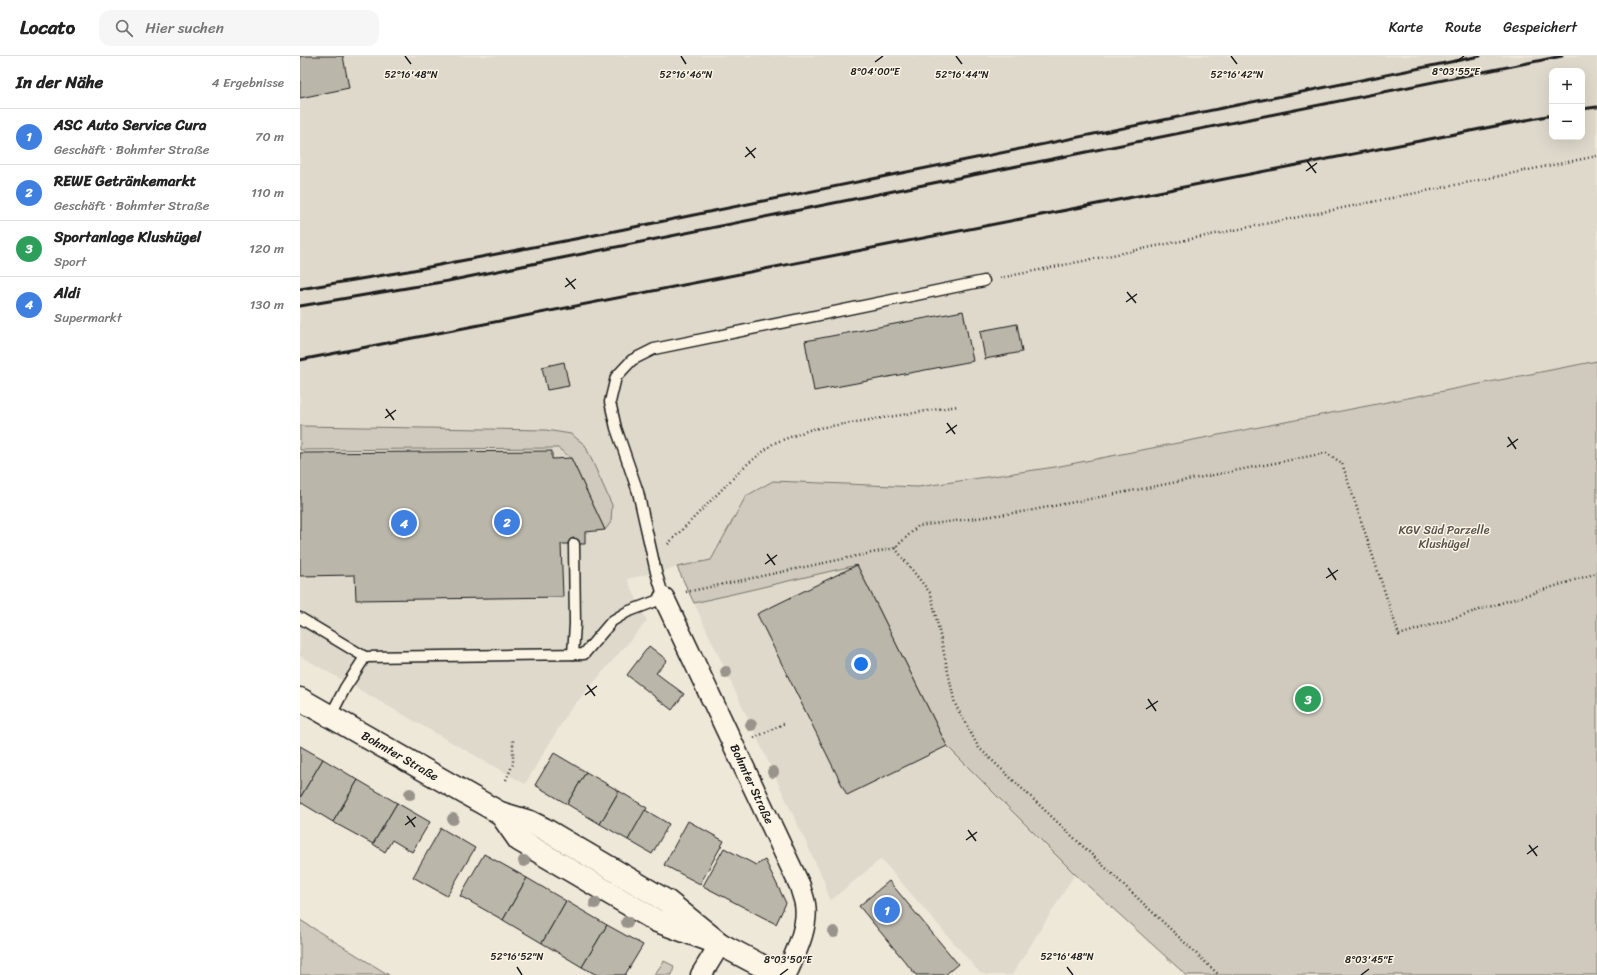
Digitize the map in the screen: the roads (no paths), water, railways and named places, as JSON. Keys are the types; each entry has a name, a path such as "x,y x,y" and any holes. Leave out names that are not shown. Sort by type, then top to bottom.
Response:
{"main road":[{"name":"Bohmter Straße","path":"300,699 500,813 530,822 537,826 668,902 720,944 779,975"}],"street":[{"name":"Bohmter Straße","path":"664,598 800,886 805,904 804,923 786,975"},
{"path":"701,975 720,944"}],"lane":[{"path":"300,618 365,657 584,654 612,621 627,612 664,598 653,559 638,492 616,428 610,402 616,377 632,360 654,349 984,281"},
{"path":"573,654 574,544"},
{"path":"330,716 345,688 365,657"}],"railway":[{"path":"300,289 408,271 580,238 1480,56"},
{"path":"300,306 448,281 1562,56"},
{"path":"1585,109 1597,107"},
{"path":"300,360 1549,116"}],"place":[{"name":"REWE Getränkemarkt","path":"507,522"},
{"name":"Aldi","path":"404,523"},
{"name":"Sportanlage Klushügel","path":"1308,699"},
{"name":"ASC Auto Service Cura","path":"887,910"}],"park label":[{"name":"KGV Süd Parzelle Klushügel","path":"1444,537"}]}
